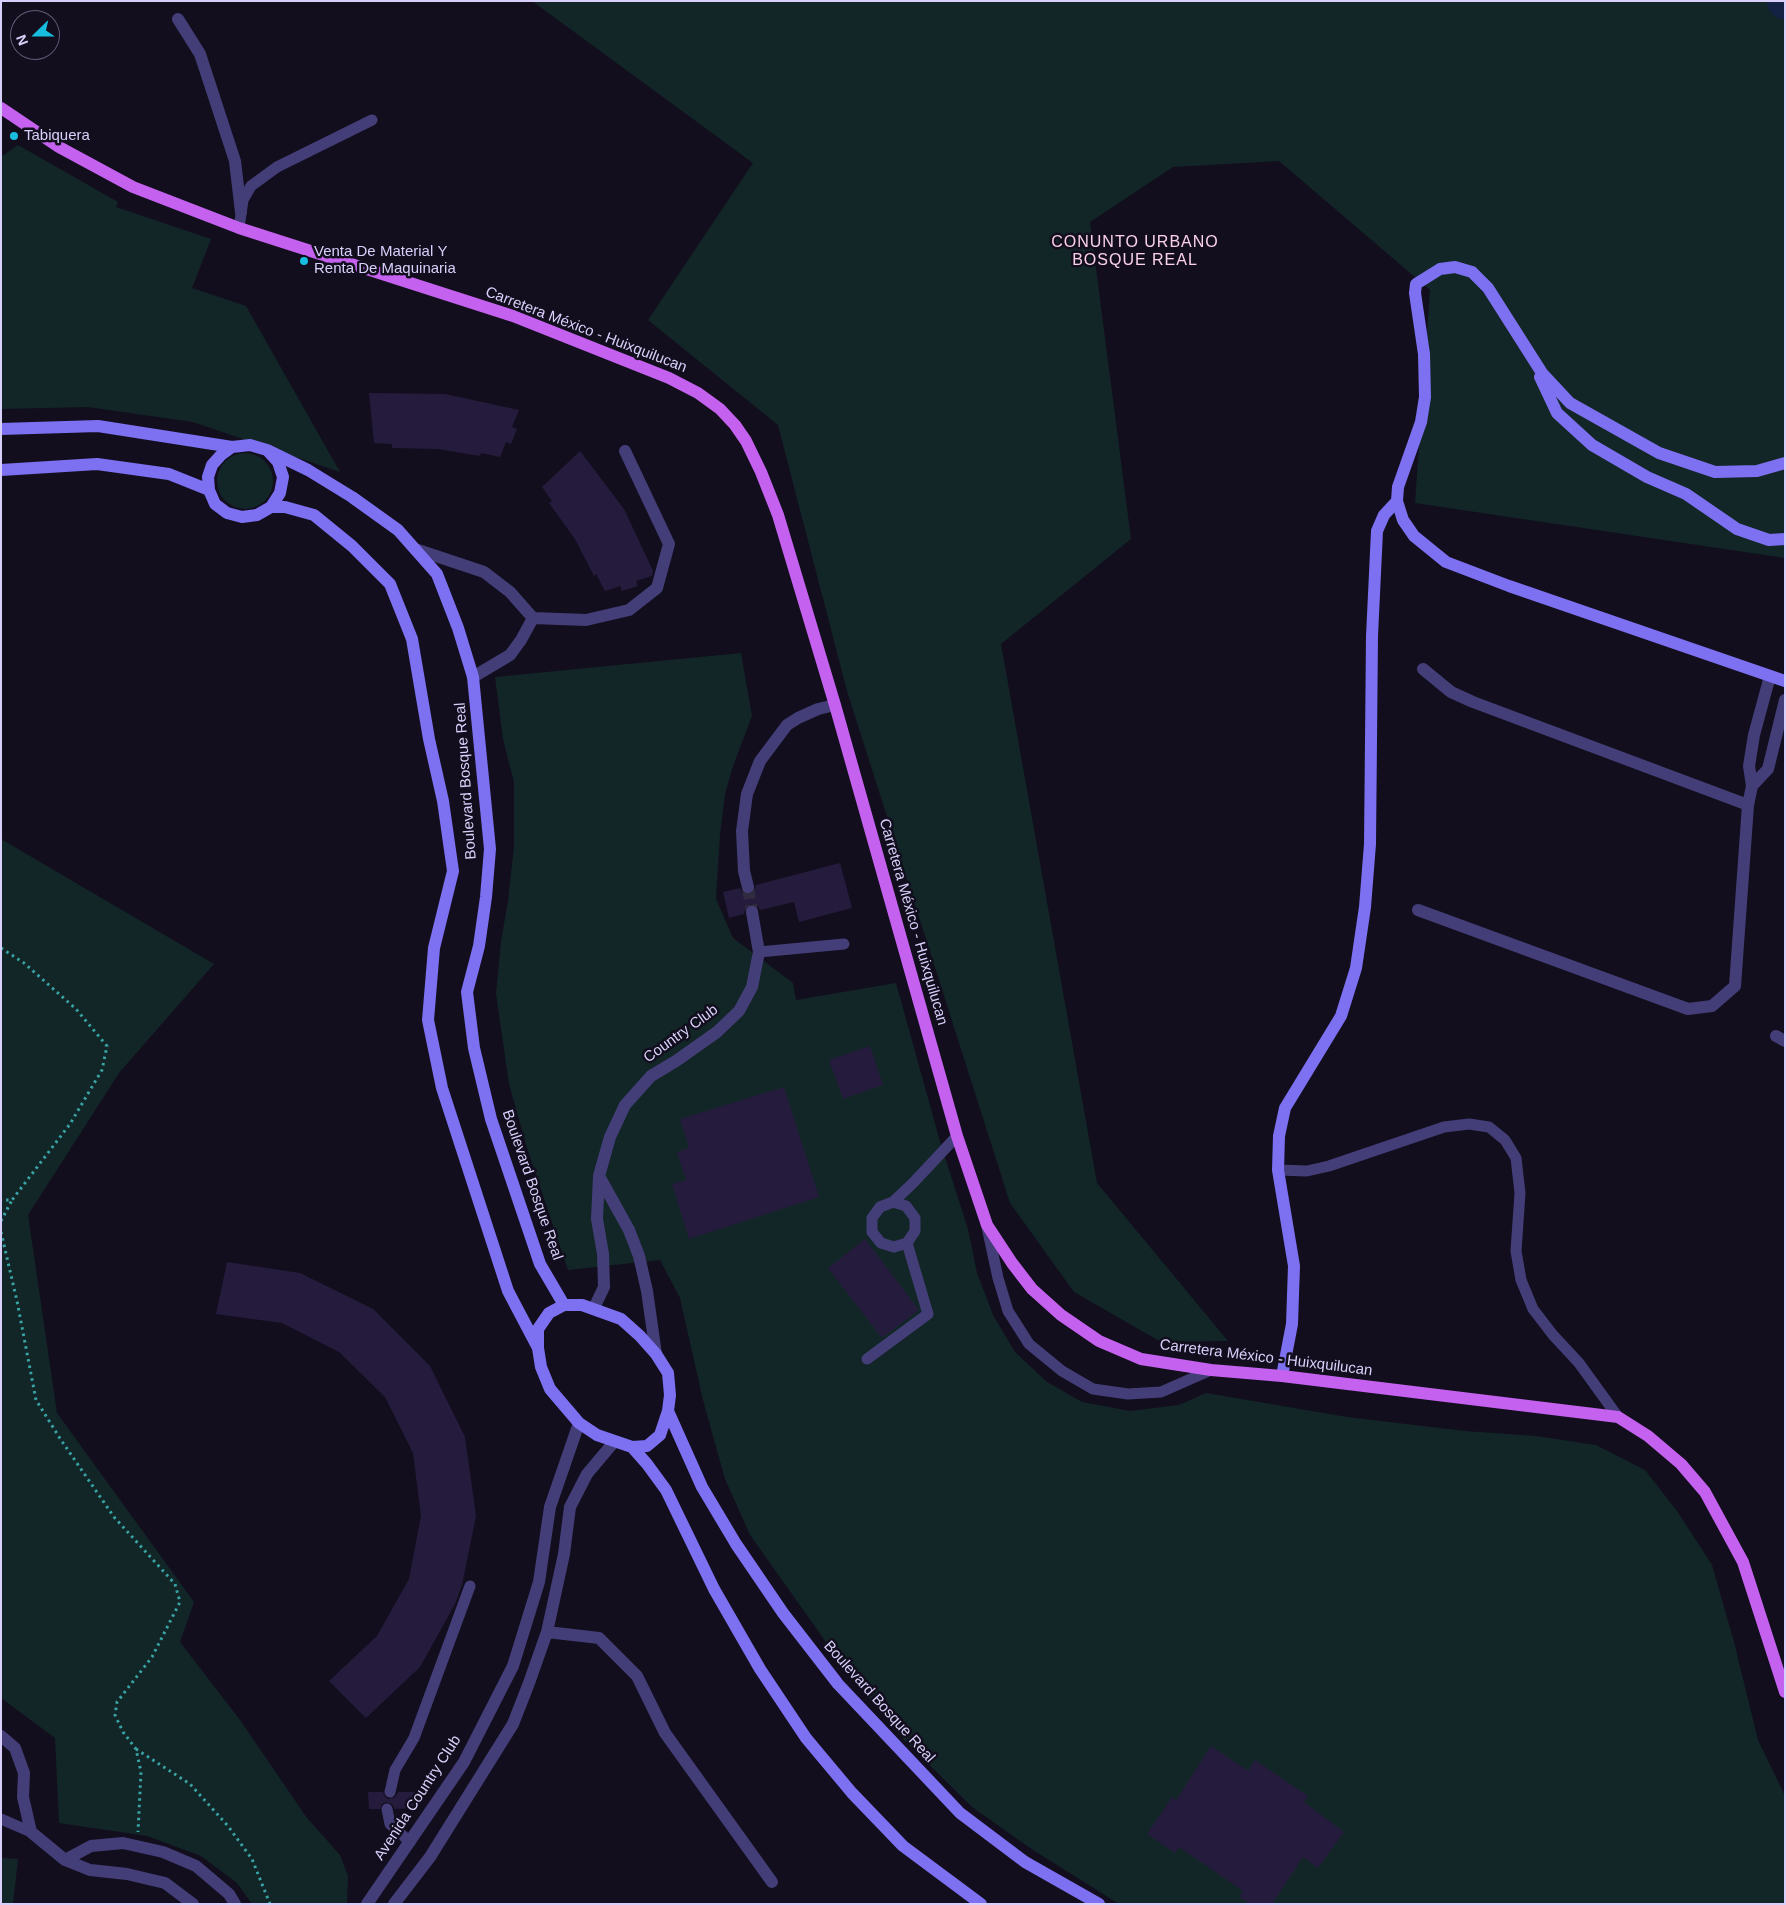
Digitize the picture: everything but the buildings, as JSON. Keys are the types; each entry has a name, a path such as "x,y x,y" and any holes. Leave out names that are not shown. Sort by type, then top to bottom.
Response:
{"main road":[{"name":"Carretera México - Huixquilucan","path":"1,108 59,148 133,187 239,228 513,316 669,378 698,393 720,409 735,425 746,441 762,472 778,515 835,705 957,1136 987,1225 1032,1290 1061,1315 1099,1341 1141,1359 1211,1370 1282,1376 1618,1417 1648,1436 1681,1464 1705,1492 1744,1562 1785,1692"}],"street":[{"path":"178,18 200,54 236,161 241,212"},
{"path":"1785,462 1757,471 1714,472 1659,453 1570,403 1542,374 1488,288 1472,272 1455,267 1440,269 1416,284 1416,301 1424,354 1425,397 1421,422 1398,486 1397,501 1403,520 1414,536 1446,562 1509,586 1785,681"},
{"path":"1520,337 1558,413 1592,445 1647,477 1686,494 1737,529 1769,540 1785,539"},
{"path":"1,429 98,426 232,448 250,445 267,450 278,462 283,477 280,493 271,507 257,515 242,517 227,513 215,504 209,490 208,478 212,465 220,455 232,448"},
{"name":"Boulevard Bosque Real","path":"267,450 308,470 352,497 398,530 437,574 458,628 474,677 490,849 479,946 467,992 474,1048 491,1119 540,1264 564,1305"},
{"path":"415,549 484,572 510,592 533,618 586,620 629,610 657,588 669,544 625,452"},
{"path":"1,470 97,464 169,474 209,490"},
{"path":"1282,1376 1292,1324 1294,1266 1278,1170 1279,1136 1285,1108 1341,1016 1356,968 1365,907 1370,844 1372,636 1377,531 1384,515 1397,501"},
{"name":"Boulevard Bosque Real","path":"271,507 285,507 314,515 352,546 390,584 412,640 429,739 443,801 453,871 434,948 428,1020 442,1088 508,1291 538,1348"},
{"path":"474,677 510,655 533,618"},
{"path":"1422,670 1451,692 1473,702 1748,806"},
{"path":"1418,910 1688,1009 1712,1006 1735,986 1748,806 1752,786 1749,766 1754,735 1770,676"},
{"path":"1752,786 1768,769 1785,700"},
{"path":"748,887 744,871 742,831 747,794 760,761 787,725 811,712 835,705"},
{"name":"Country Club","path":"594,1308 604,1287 603,1254 597,1219 599,1176 610,1137 625,1105 651,1076 717,1032 739,1011 752,987 759,952 752,912"},
{"path":"599,1176 629,1230 639,1256 647,1291 656,1354"},
{"path":"564,1305 582,1305 621,1319 656,1354 668,1374 670,1395 668,1411 660,1435 648,1446 632,1447 597,1435 579,1423 564,1408 550,1389 541,1367 538,1329 549,1313 564,1305"},
{"name":"Boulevard Bosque Real","path":"668,1411 702,1487 736,1544 783,1614 838,1684 960,1813 1026,1862 1099,1904"},
{"name":"Avenida Country Club","path":"367,1904 464,1762 512,1666 539,1582 550,1507 579,1423"},
{"path":"394,1904 430,1857 512,1724 530,1683 547,1632 564,1554 570,1507 587,1474 614,1442"},
{"path":"632,1447 666,1490 714,1589 755,1661 806,1738 852,1793 903,1846 981,1904"},
{"path":"547,1632 599,1638 637,1676 665,1733 772,1882"},
{"path":"1,1736 15,1748 24,1773 23,1796 31,1832 65,1860 90,1870 127,1874 165,1883 193,1904"},
{"path":"65,1860 91,1846 123,1843 163,1852 196,1866 229,1894 235,1904"}],"lane":[{"path":"239,228 243,200 251,186 277,167 372,120"},
{"path":"759,952 844,944"},
{"path":"1278,1170 1307,1172 1444,1127 1469,1124 1489,1127 1505,1140 1516,1158 1520,1193 1516,1250 1521,1280 1533,1309 1553,1336 1579,1362 1618,1417"},
{"path":"893,1202 906,1206 915,1218 915,1231 907,1243 894,1247 880,1243 872,1232 872,1218 880,1207 893,1202 957,1136"},
{"path":"987,1225 998,1278 1008,1311 1029,1344 1062,1371 1093,1389 1128,1394 1162,1392 1211,1370"},
{"path":"867,1359 928,1314 907,1243"},
{"path":"390,1792 395,1770 414,1738 470,1586"},
{"path":"388,1809 390,1824 410,1842"},
{"path":"1,1819 31,1832"}],"path":[{"path":"1,948 24,963 76,1008 107,1046 102,1070 70,1124 12,1200 1,1222"},
{"path":"1,1200 12,1200"},
{"path":"1,1232 17,1301 36,1400 61,1440 114,1516 175,1584 180,1602 152,1657 117,1702 115,1715 123,1732 136,1749 190,1784 228,1826 252,1859 270,1904"},
{"path":"136,1749 141,1772 138,1838"}],"green space":[{"path":"532,1 1770,1 1785,18 1785,558 1415,503 1430,290 1279,161 1173,167 1090,222 1131,539 1001,644 1097,1183 1228,1341 1161,1342 1074,1292 1010,1203 847,691 778,425 648,320 753,163"},
{"path":"18,145 118,202 116,207 211,239 192,288 246,306 340,472 193,422 88,407 1,409 1,157"},
{"path":"245,453 260,458 268,466 273,481 268,496 260,504 245,509 230,504 222,496 217,481 222,466 230,458"},
{"path":"741,653 752,716 733,766 725,794 716,899 733,938 793,983 796,1000 896,983 941,1145 968,1229 977,1273 993,1315 1015,1352 1047,1382 1082,1402 1130,1411 1179,1405 1206,1393 1347,1417 1465,1431 1536,1436 1596,1445 1645,1470 1677,1511 1712,1565 1734,1642 1758,1740 1785,1796 1785,1904 1119,1904 1030,1848 972,1807 902,1738 848,1673 750,1535 725,1479 703,1400 680,1298 660,1260 568,1270 527,1148 509,1084 496,994 514,846 514,782 503,739 495,677"},
{"path":"1,839 214,964 119,1073 28,1215 57,1413 194,1602 180,1642 240,1720 307,1818 340,1855 348,1876 347,1904 252,1904 237,1883 201,1856 147,1836 59,1823 55,1738 1,1698"},
{"path":"1,1858 18,1859 13,1904 1,1904"}],"tunnel":[{"path":"748,887 752,912"}],"place":[{"name":"Tabiquera","path":"14,136"},
{"name":"Venta De Material Y Renta De Maquinaria","path":"304,261"}],"district":[{"name":"CONUNTO URBANO BOSQUE REAL","path":"1135,252"}]}
